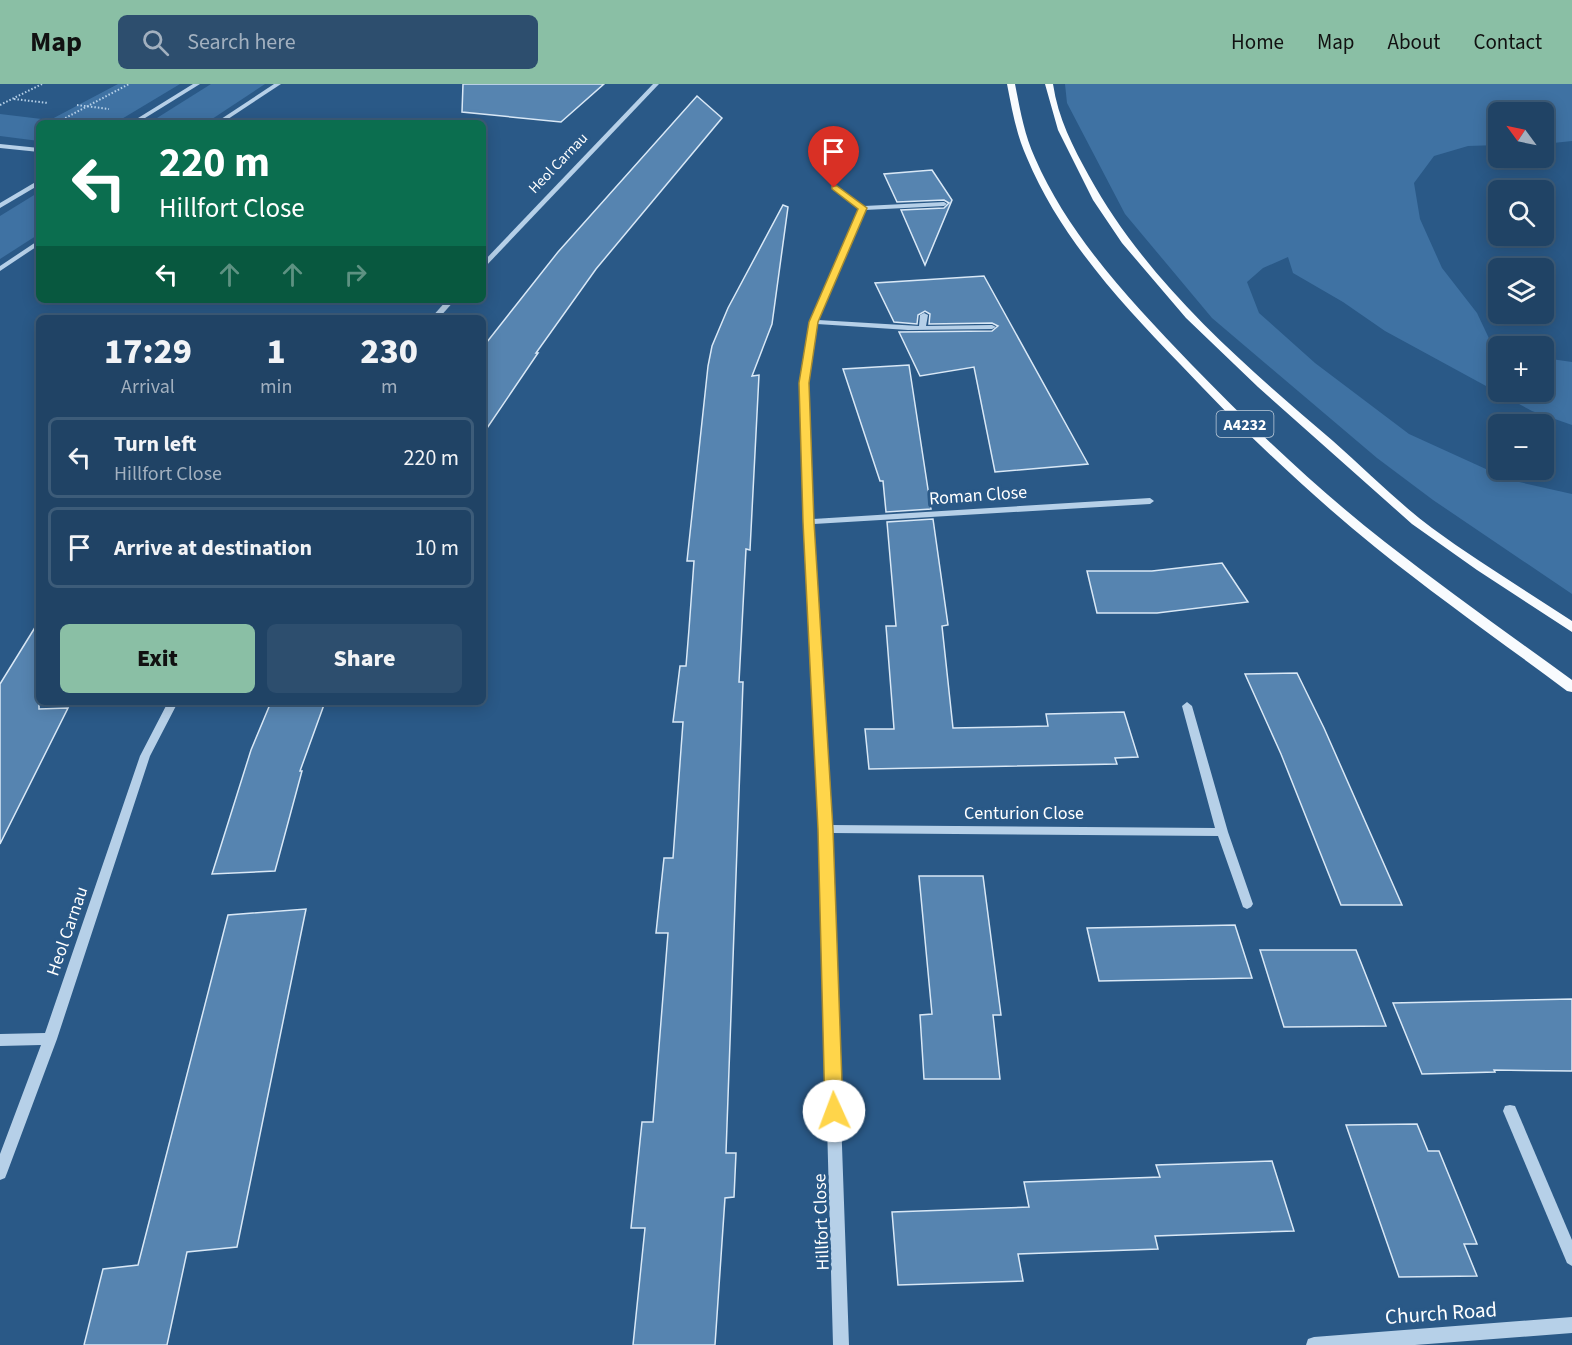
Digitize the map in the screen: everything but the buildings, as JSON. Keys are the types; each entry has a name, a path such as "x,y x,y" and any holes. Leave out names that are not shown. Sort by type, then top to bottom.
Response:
{"main road":[{"name":"A4232","path":"1011,84 1013,102 1025,144 1044,187 1077,237 1124,299 1284,463 1410,568 1572,687"},
{"name":"A4232","path":"1049,84 1051,100 1067,144 1089,187 1121,234 1168,291 1256,377 1426,530 1572,627"}],"street":[{"path":"138,120 197,84"},
{"path":"223,120 278,84"},
{"name":"Heol Carnau","path":"486,263 656,84"},
{"path":"0,146 36,150"},
{"path":"0,206 36,184"},
{"path":"834,188 863,208 944,204"},
{"name":"Hillfort Close","path":"841,1345 825,829 804,383 814,322 863,208"},
{"path":"0,269 36,244"},
{"path":"438,315 449,303"},
{"path":"922,328 924,315"},
{"path":"814,322 922,328 992,327"},
{"name":"Roman Close","path":"809,522 1150,501"},
{"name":"Heol Carnau","path":"0,1173 50,1039 145,756 171,705"},
{"path":"1187,706 1222,832 1247,904"},
{"name":"Centurion Close","path":"825,829 1222,832"},
{"path":"0,1040 50,1039"},
{"path":"1510,1111 1572,1258"},
{"name":"Church Road","path":"1314,1345 1572,1325"}],"path":[{"path":"0,105 42,84"},
{"path":"62,120 129,84"},
{"path":"13,99 48,103"}],"shaded area":[{"path":"118,84 180,84 120,120 50,120"},
{"path":"211,84 265,84 211,120 154,120"},
{"path":"1065,84 1572,84 1572,141 1554,143 1554,102 1488,102 1488,145 1468,146 1434,156 1414,183 1420,219 1442,268 1477,313 1488,336 1488,387 1385,331 1343,302 1293,273 1288,257 1263,268 1247,282 1259,313 1315,363 1409,434 1488,470 1488,480 1510,480 1572,494 1572,594 1433,500 1377,458 1212,318 1125,214 1067,103"},
{"path":"0,114 50,120 36,120 36,141 0,136"},
{"path":"36,194 36,236 0,259 0,216"},
{"path":"1554,359 1572,362 1572,425 1554,419 1554,414 1541,414 1515,402 1554,402"}],"route":[{"path":"834,188 863,208 814,322 804,383 825,829 834,1111"}]}
